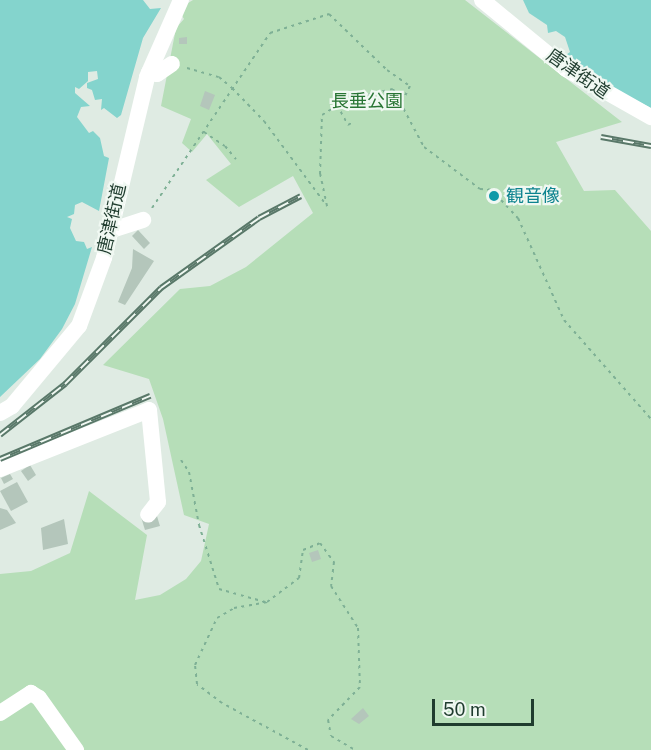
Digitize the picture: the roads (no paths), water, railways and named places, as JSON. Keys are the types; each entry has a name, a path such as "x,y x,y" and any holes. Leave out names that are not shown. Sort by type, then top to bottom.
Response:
{"street":[{"name":"唐津街道","path":"0,413 12,406 79,326 104,258 149,72 182,0"},
{"name":"唐津街道","path":"482,0 566,69 651,117"},
{"path":"149,72 157,74 172,64"},
{"path":"109,231 144,220"},
{"path":"0,469 149,410 158,502 148,515"},
{"path":"0,713 31,693 39,698 76,750"}],"water":[{"path":"0,0 143,0 150,9 161,8 143,38 121,115 117,118 104,108 101,110 102,99 95,100 92,90 87,88 87,83 98,79 97,71 88,72 88,81 79,89 75,87 75,93 90,106 81,107 77,117 89,133 93,131 100,138 104,156 109,158 99,211 82,202 75,205 74,214 67,217 72,219 70,228 76,241 84,242 87,249 92,247 75,304 62,329 40,359 0,397"},
{"path":"523,0 651,0 651,108 607,85 566,55 570,52 565,37 556,31 548,33 547,25 529,13"}],"railway":[{"path":"601,137 651,146"},
{"path":"0,435 65,384 161,288 259,218 301,196"},
{"path":"0,459 150,396"}],"place":[{"name":"観音像","path":"494,196"}],"park label":[{"name":"長垂公園","path":"367,101"}]}
